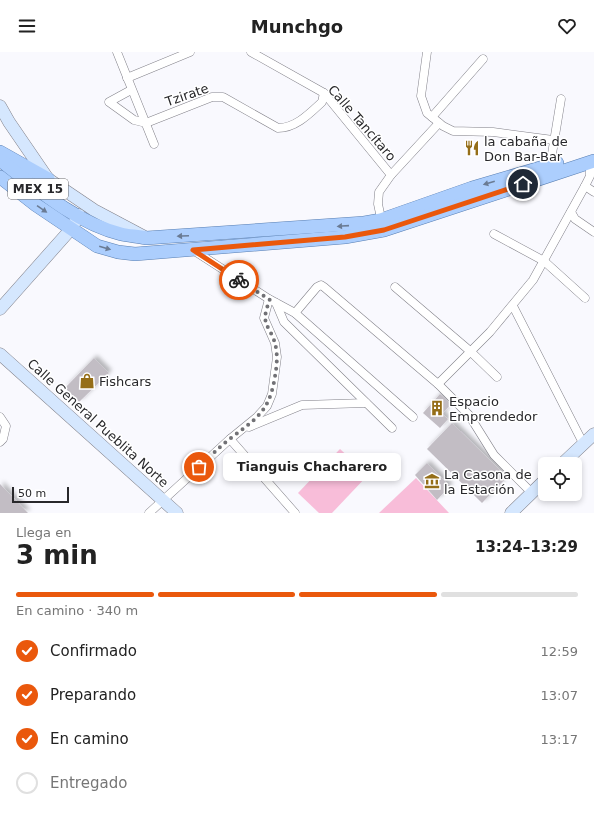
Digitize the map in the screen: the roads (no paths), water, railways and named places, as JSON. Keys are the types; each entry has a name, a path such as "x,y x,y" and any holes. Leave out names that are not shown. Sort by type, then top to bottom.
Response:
{"main road":[{"path":"0,152 48,179"},
{"name":"MEX 15","path":"0,160 44,194 100,226 121,234 150,237 383,225 472,188 550,166 593,158"},
{"name":"MEX 15","path":"0,177 36,205 97,246 135,254 345,237 593,158"},
{"path":"150,237 154,253"}],"street":[{"path":"117,52 154,144"},
{"path":"127,78 190,52"},
{"name":"Calle Tancítaro","path":"251,52 324,93 391,175"},
{"path":"427,52 421,96 427,113 439,123 453,131 500,132 553,140"},
{"path":"432,117 483,58"},
{"path":"132,90 109,102 134,120 146,123"},
{"name":"Tzirate","path":"146,123 212,97 223,97 278,128 287,128 322,102 324,93"},
{"path":"550,166 553,140 557,131 560,99"},
{"path":"0,106 9,122 48,179 104,216 150,237"},
{"path":"383,225 378,204 379,192 391,175 439,123"},
{"path":"438,384 514,306 533,280 590,176 593,158"},
{"path":"585,186 594,192"},
{"path":"571,212 575,219 594,232"},
{"path":"0,309 71,229 79,215"},
{"path":"494,234 544,261 585,298"},
{"path":"193,250 273,301 295,313 413,417"},
{"path":"295,313 317,287 324,287 438,384 469,415 494,455 532,492"},
{"path":"395,288 470,351 497,377"},
{"path":"273,301 284,322 392,428"},
{"path":"149,513 162,499 244,428 267,406 272,394 277,357 275,343 265,324 264,318 273,301"},
{"path":"514,306 583,444"},
{"name":"Calle General Pueblita Norte","path":"0,354 177,513"},
{"path":"244,428 302,405 366,403"},
{"path":"0,417 6,426 3,439 0,442"},
{"path":"569,457 594,434"},
{"path":"230,439 295,513"},
{"path":"511,513 538,486"}],"place":[{"name":"la cabaña de Don Bar-Bar","path":"472,148"},
{"name":"Fishcars","path":"87,381"},
{"name":"Espacio Emprendedor","path":"437,408"},
{"name":"Tianguis Chacharero","path":"199,467"},
{"name":"La Casona de la Estación","path":"432,481"}]}
